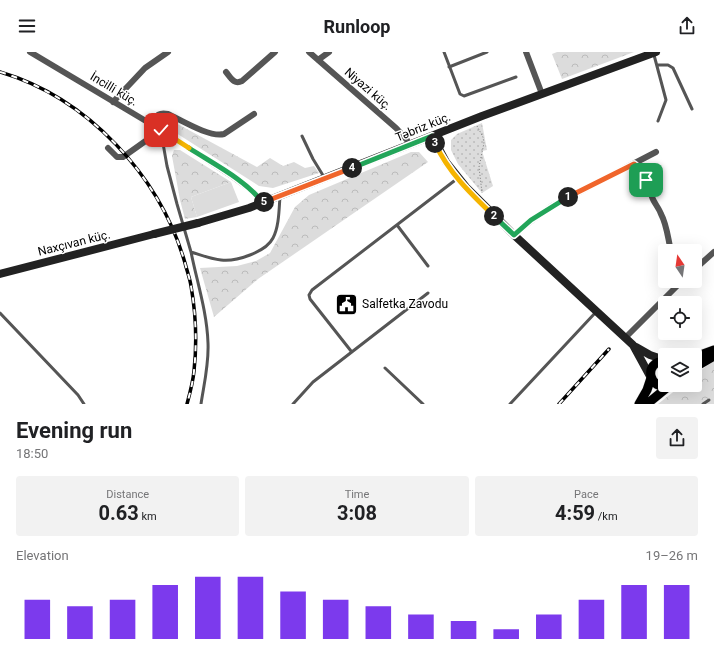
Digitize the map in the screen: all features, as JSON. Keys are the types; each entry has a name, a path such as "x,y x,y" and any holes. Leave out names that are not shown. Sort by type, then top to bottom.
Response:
{"main road":[{"name":"Təbriz küç.","path":"198,223 263,203 432,136 654,53"},
{"path":"432,136 446,162 458,178 514,235 626,338 633,346 651,378 658,385"},
{"name":"Naxçıvan küç.","path":"0,274 198,223"},
{"path":"633,346 658,358"},
{"path":"702,354 714,350"},
{"path":"702,363 714,356"},
{"path":"640,404 651,378 651,370 658,362"},
{"path":"649,403 662,392"}],"street":[{"name":"İncilli küç.","path":"30,52 39,54 232,176 251,190 263,203"},
{"path":"113,102 145,68 168,52"},
{"path":"226,72 234,82 238,83 275,52"},
{"name":"Niyazi küç.","path":"309,52 396,128 407,140 409,145"},
{"path":"318,60 329,52"},
{"path":"526,52 542,94"},
{"path":"152,125 158,114 168,114 206,132 220,135 224,134 254,114"},
{"path":"108,148 117,157 123,157 161,130"},
{"path":"514,235 531,220 552,206 656,152"},
{"path":"634,164 644,176 652,197 662,214 670,244"},
{"path":"702,263 714,252"},
{"path":"626,338 674,288"}],"lane":[{"path":"444,52 460,94 464,96 516,77"},
{"path":"450,67 487,52"},
{"path":"654,53 666,100 658,121"},
{"path":"657,65 668,65 673,68 692,109"},
{"path":"161,130 167,166 191,252 205,318 208,342 207,367 201,404"},
{"path":"302,136 313,160 325,178"},
{"path":"352,351 310,299 309,295 312,290 458,178"},
{"path":"191,252 219,260 229,261 266,247 276,232 280,196"},
{"path":"397,225 428,266"},
{"path":"293,404 313,382 428,293"},
{"path":"510,404 596,312"},
{"path":"0,313 78,395 84,404"},
{"path":"385,368 423,404"},
{"path":"703,404 708,400"}],"path":[{"path":"476,126 483,137 484,143 479,167 482,193"}],"green space":[{"path":"557,52 634,52 562,79 552,54"},
{"path":"166,121 172,121 257,167 270,158 283,166 294,162 305,168 314,166 319,173 273,188 259,186 162,124"},
{"path":"482,123 487,150 482,151 493,186 482,193 458,164 451,150 451,140 457,134"},
{"path":"174,150 180,150 231,182 191,197 197,217 185,219 172,156"},
{"path":"411,152 419,152 428,162 258,279 214,317 200,268 237,266 256,261 270,253 295,207 309,195"},
{"path":"231,182 239,202 197,217 191,197"},
{"path":"714,360 714,404 658,404 673,392 702,392 702,369"}],"railway":[{"path":"0,72 32,84 63,101 91,121 116,145 139,171 158,200 173,231 185,263 193,297 196,328 196,350 193,379 187,404"},
{"path":"559,404 609,349"}],"place":[{"name":"Salfetka Zavodu","path":"346,304"}],"route":[{"path":"161,130 232,176 258,196 263,203 432,136 439,151 458,178 514,235 531,220 552,206 634,164 642,171 646,180"}]}
